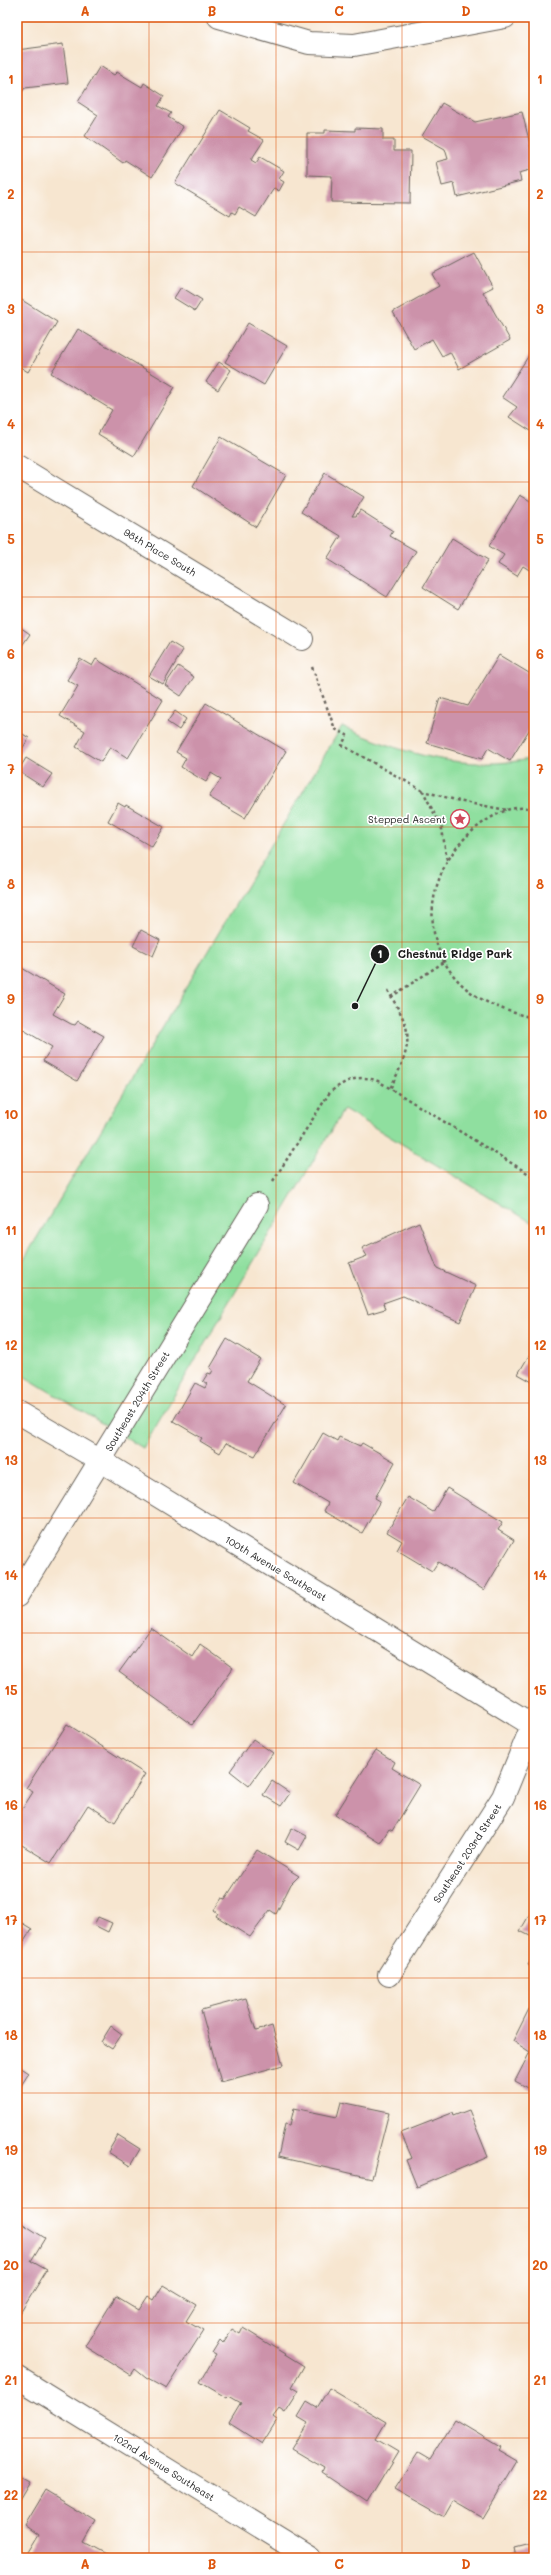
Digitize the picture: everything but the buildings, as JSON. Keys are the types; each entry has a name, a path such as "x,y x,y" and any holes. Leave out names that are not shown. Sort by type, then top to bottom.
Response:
{"street":[{"path":"219,17 310,43 354,45 505,17"},
{"name":"98th Place South","path":"17,466 302,639"},
{"name":"Southeast 204th Street","path":"17,1596 257,1205"},
{"name":"100th Avenue Southeast","path":"17,1412 101,1461 533,1724"},
{"name":"Southeast 203rd Street","path":"389,1975 503,1797 533,1724"},
{"name":"102nd Avenue Southeast","path":"17,2377 311,2558"}],"path":[{"path":"302,639 336,729 347,735 342,745 423,791 463,802 508,810 534,808"},
{"path":"423,791 442,829 447,860"},
{"path":"508,810 483,824 458,845 447,860 433,896 431,913 440,954 444,962 458,980 472,993 488,1003 515,1014 534,1018"},
{"path":"391,997 444,962"},
{"path":"388,990 405,1022 407,1035 405,1053 390,1089"},
{"path":"257,1205 330,1092 344,1081 367,1077 390,1089 534,1177"}],"green space":[{"path":"342,726 388,745 435,758 460,762 484,763 509,762 534,758 534,1224 344,1109 143,1448 17,1372 17,1271"}],"place":[{"name":"Stepped Ascent","path":"460,819"},
{"name":"Chestnut Ridge Park","path":"355,1006"}]}
